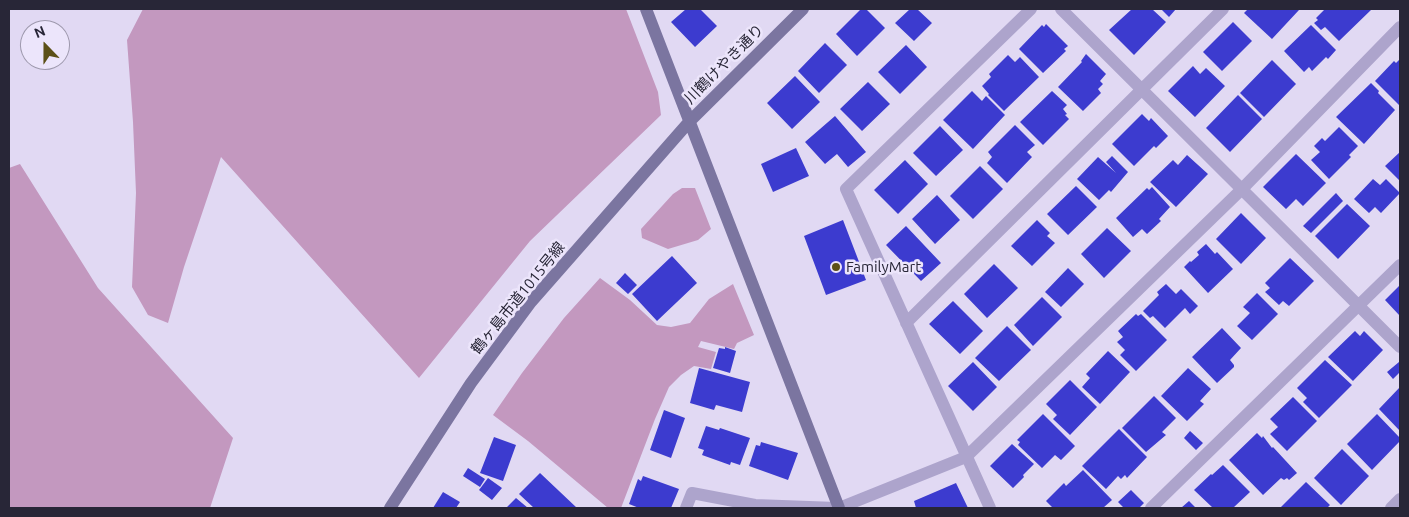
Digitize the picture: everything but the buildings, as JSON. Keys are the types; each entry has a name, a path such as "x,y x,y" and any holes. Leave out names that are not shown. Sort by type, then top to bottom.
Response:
{"street":[{"path":"646,9 838,508"},
{"name":"川鶴けやき通り","path":"689,122 803,9"},
{"path":"990,508 846,189 1031,9"},
{"path":"1061,9 1400,347"},
{"path":"906,323 1223,9"},
{"path":"686,508 692,493 755,505 838,508 966,457 1241,190 1400,27"},
{"name":"鶴ヶ島市道1015号線","path":"390,508 471,383 531,302 689,122"},
{"path":"1151,508 1400,265"},
{"path":"1391,508 1400,499"}],"shaded area":[{"path":"143,9 626,9 658,92 661,115 530,241 419,378 221,157 184,267 168,323 148,315 132,287 136,193 127,40"},
{"path":"20,164 98,288 233,438 210,508 9,508 9,168"},
{"path":"682,188 695,188 711,229 698,240 668,249 642,238 641,229 673,194"},
{"path":"600,278 630,300 657,325 671,327 690,323 709,299 733,284 754,335 737,343 734,349 701,341 698,347 716,352 711,369 694,366 669,387 621,508 608,508 528,441 493,415 564,318"}],"place":[{"name":"FamilyMart","path":"836,267"}]}
